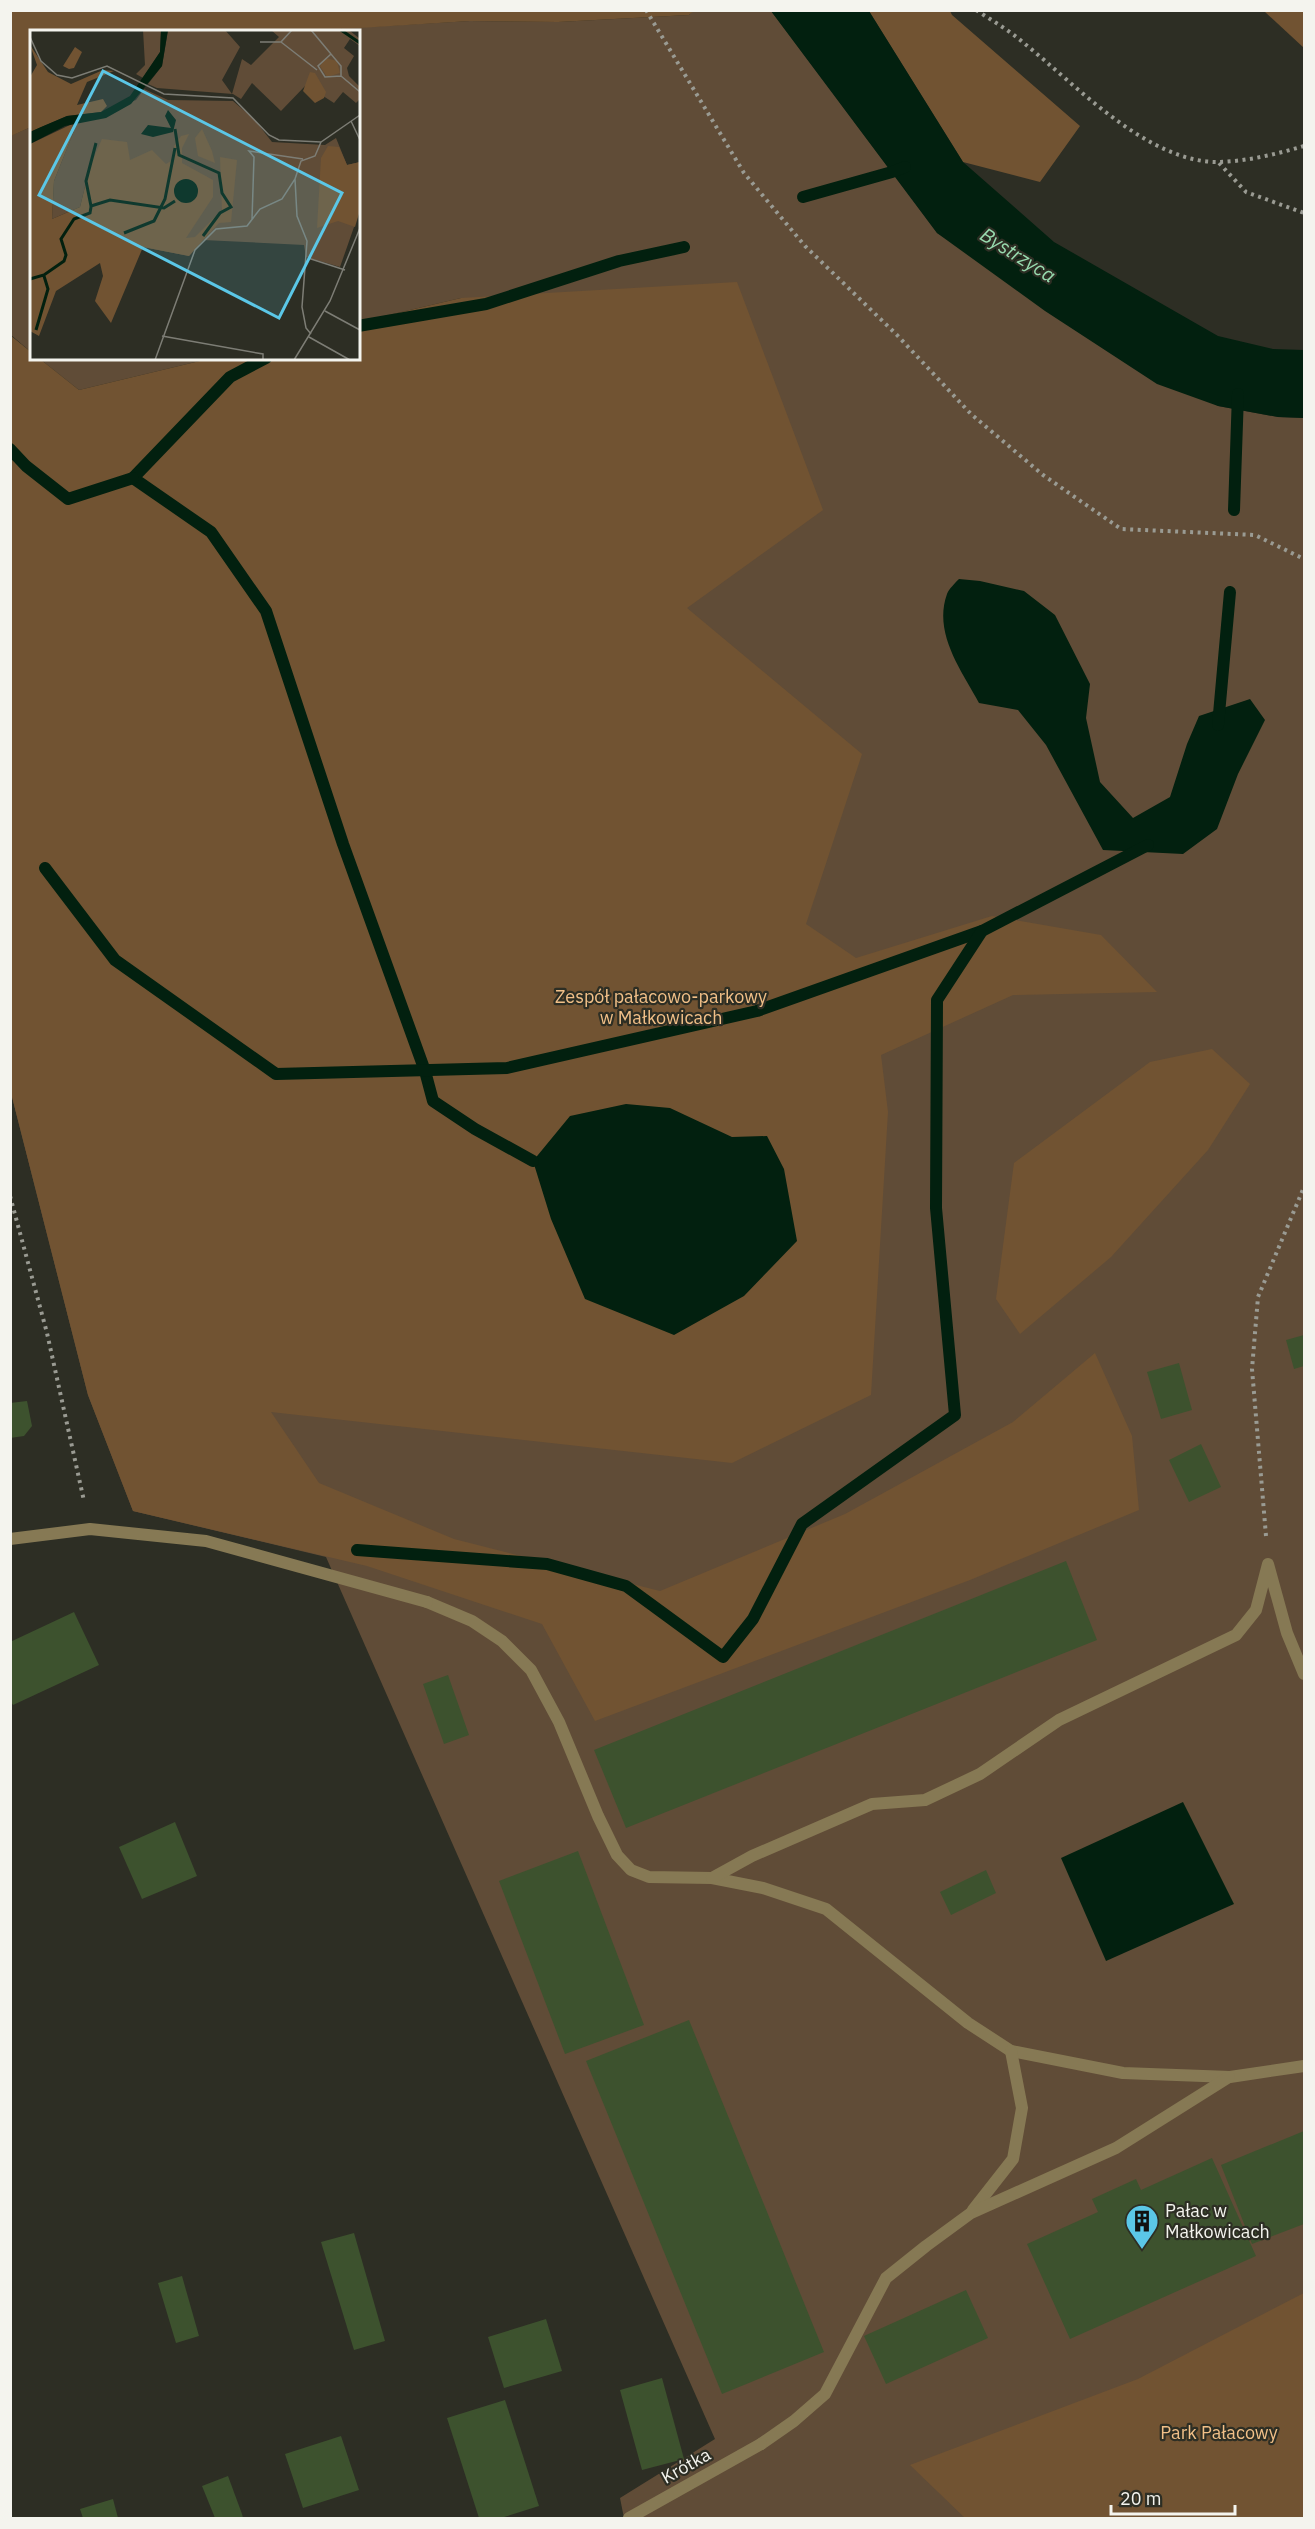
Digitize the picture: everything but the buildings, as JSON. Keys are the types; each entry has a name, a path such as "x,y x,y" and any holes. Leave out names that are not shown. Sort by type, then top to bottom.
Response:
{"street":[{"path":"10,1539 90,1529 206,1541 428,1602 472,1621 502,1641 531,1670 559,1722 598,1816 617,1855 631,1870 649,1877 712,1878 763,1888 826,1909 968,2023 1011,2051 1123,2073 1230,2077 1305,2066"},
{"path":"1268,1564 1287,1633 1305,1674"},
{"path":"712,1878 752,1856 872,1804 925,1800 980,1774 1059,1720 1236,1635 1256,1610 1268,1564"},
{"path":"971,2212 1013,2159 1022,2108 1011,2051"},
{"path":"971,2212 1116,2148 1230,2077"},
{"name":"Krótka","path":"629,2518 761,2444 794,2421 825,2394 886,2278 971,2212"}],"path":[{"path":"646,10 744,173 805,246 897,335 971,414 1043,475 1121,529 1255,535 1305,559"},
{"path":"976,10 1003,27 1092,102 1147,141 1192,159 1218,162 1267,156 1305,146"},
{"path":"1218,162 1246,192 1305,213"},
{"path":"1268,1564 1252,1369 1258,1297 1305,1187"},
{"path":"10,1196 47,1333 90,1529"}],"green space":[{"path":"11,10 694,10 689,15 558,22 470,21 328,30 30,30 30,127 11,136"},
{"name":"Zespół pałacowo-parkowy w Małkowicach","path":"694,10 771,11 937,233 1218,406 1278,417 1304,418 1304,2518 624,2518 620,2498 715,2439 326,1557 133,1511 88,1395 11,1093 10,533 656,336 461,298 360,322 360,30 314,30 470,21 558,22 689,15"},
{"path":"869,11 950,11 1080,126 1040,182 963,162"},
{"path":"1264,11 1304,11 1304,48"},
{"path":"30,127 30,351 11,335 10,136"},
{"path":"737,282 823,510 687,608 862,754 806,924 856,958 992,916 1101,935 1157,992 1013,995 881,1055 888,1112 871,1395 732,1463 271,1412 319,1483 454,1539 660,1591 845,1514 1013,1422 1095,1353 1132,1436 1139,1510 970,1580 595,1721 542,1624 367,1566 133,1511 88,1395 11,1093 10,335 30,351 30,360 41,360 79,390 204,360 360,360 360,322 461,298"},
{"path":"41,360 204,360 79,390"},
{"path":"1212,1049 1250,1084 1208,1150 1111,1257 1020,1334 996,1299 1014,1163 1150,1062"},
{"name":"Park Pałacowy","path":"1304,2293 1304,2518 965,2518 910,2465 1138,2379"}],"water":[{"name":"Bystrzyca","path":"771,11 869,11 963,162 1054,242 1218,336 1273,349 1304,350 1304,418 1278,417 1218,406 1157,384 1045,311 937,233"},
{"path":"959,579 980,581 1024,591 1055,615 1090,684 1086,718 1100,782 1133,818 1170,797 1187,744 1199,716 1250,699 1265,720 1238,774 1217,829 1183,854 1103,850 1046,745 1018,710 979,703 957,664 946,637 944,609 948,592"},
{"path":"626,1104 670,1108 732,1137 767,1136 784,1169 797,1241 744,1296 674,1335 585,1299 551,1219 533,1161 570,1116"},
{"path":"1183,1802 1234,1904 1106,1961 1061,1858"}],"waterway":[{"path":"803,197 905,167"},
{"path":"360,326 486,304 619,261 684,247"},
{"path":"262,360 230,377 133,478 211,532 266,611 343,844 425,1071 433,1101 475,1129 533,1161"},
{"path":"1234,510 1238,394"},
{"path":"10,449 26,466 68,499 133,478"},
{"path":"1218,725 1230,592"},
{"path":"357,1550 547,1564 626,1586 723,1657 753,1619 802,1524 955,1415 936,1208 937,1000 982,931 1148,845"},
{"path":"45,868 115,960 276,1074 507,1068 757,1011 982,931"}],"place":[{"name":"Pałac w Małkowicach","path":"1142,2250"}]}
